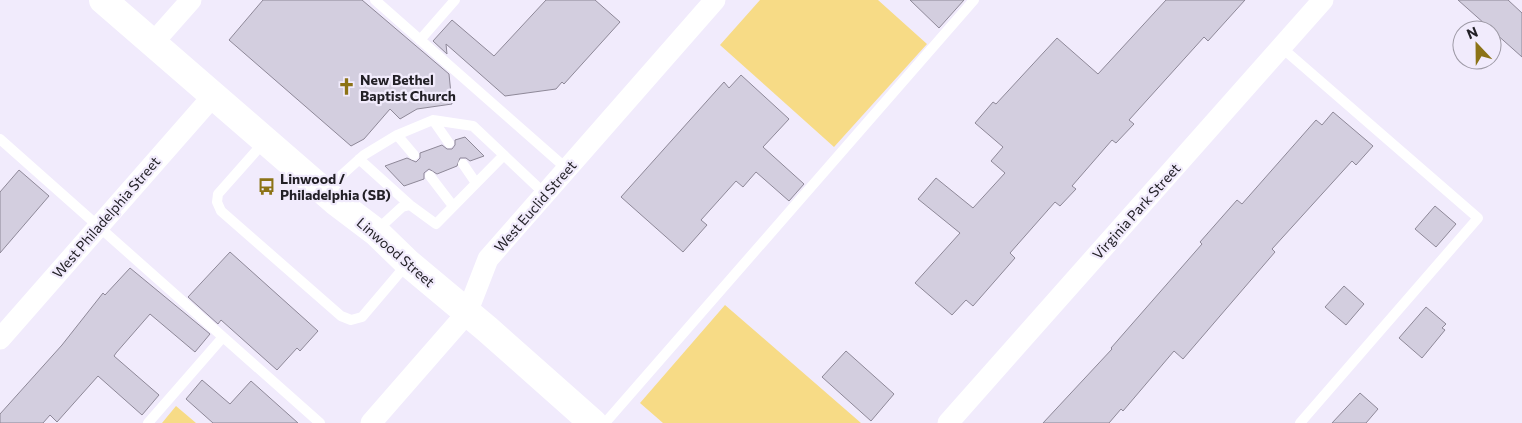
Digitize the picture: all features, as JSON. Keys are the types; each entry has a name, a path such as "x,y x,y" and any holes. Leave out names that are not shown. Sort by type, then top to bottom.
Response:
{"street":[{"name":"Linwood Street","path":"103,0 212,96 324,191 376,232 408,263 594,423"},
{"path":"152,44 191,0"},
{"name":"West Euclid Street","path":"371,423 467,313 488,259 715,0"},
{"name":"Virginia Park Street","path":"948,423 1323,0"},
{"name":"West Philadelphia Street","path":"0,339 212,96"}],"lane":[{"path":"375,0 567,169"},
{"path":"420,40 455,0"},
{"path":"605,423 974,0"},
{"path":"1281,47 1478,218 1300,423"},
{"path":"433,120 449,142"},
{"path":"324,191 359,160 397,134 433,120 473,126 545,194"},
{"path":"397,134 414,155"},
{"path":"0,139 320,423"},
{"path":"266,141 218,194 217,202 222,211 341,316 351,320 362,317 408,263"},
{"path":"359,160 436,224 504,155"},
{"path":"463,164 476,183"},
{"path":"430,176 453,206"},
{"path":"376,232 402,207 410,204"},
{"path":"148,423 223,337"}],"shaded area":[{"path":"760,0 878,0 927,44 834,147 720,45"},
{"path":"725,305 861,423 663,423 640,403"},
{"path":"176,406 196,423 162,423"}],"building":[{"name":"New Bethel Baptist Church","path":"263,0 362,0 449,74 452,104 417,109 400,119 390,109 364,139 351,146 229,40"},
{"path":"546,0 595,0 620,22 564,84 562,82 556,89 505,96 446,44 447,54 433,41 452,20 494,56"},
{"path":"910,0 964,0 939,28"},
{"path":"1166,0 1245,0 1208,41 1204,37 1129,120 1134,124 1116,143 1112,140 1072,186 1076,189 1060,206 1055,202 1010,253 1015,258 973,306 966,300 952,315 915,283 960,233 918,199 936,178 973,208 1005,173 991,161 1003,147 975,123 993,102 996,104 1057,38 1098,74"},
{"path":"1458,0 1508,0 1522,13 1522,57 1502,39 1502,20 1480,20"},
{"path":"741,75 789,119 763,147 804,184 789,201 756,172 743,187 736,181 701,220 707,225 683,252 621,197 724,82 729,88"},
{"path":"1333,112 1373,146 1356,165 1352,161 1272,249 1275,252 1183,359 1174,351 1123,411 1121,409 1109,423 1043,423 1112,349 1237,200 1242,204 1316,120 1322,125"},
{"path":"465,137 484,156 470,161 466,158 460,158 457,166 437,174 429,169 424,173 424,179 404,186 385,166 407,158 416,162 420,158 420,153 442,145 447,149 452,149 455,145 455,140"},
{"path":"19,170 49,196 0,253 0,192"},
{"path":"1435,206 1456,224 1436,247 1415,229"},
{"path":"230,252 318,331 300,351 297,348 277,370 221,320 218,324 188,297"},
{"path":"130,268 210,334 195,352 150,314 116,353 114,356 159,395 142,415 98,376 57,422 50,415 43,423 0,423 0,414 62,345 103,293 105,295"},
{"path":"1344,286 1364,304 1346,325 1325,307"},
{"path":"1426,307 1446,324 1442,328 1445,330 1422,358 1399,338"},
{"path":"846,351 894,394 871,421 822,377"},
{"path":"202,380 230,404 251,381 298,423 213,423 186,399"},
{"path":"1360,393 1378,409 1366,423 1332,423"}],"place":[{"name":"New Bethel Baptist Church","path":"346,87"},
{"name":"Linwood / Philadelphia (SB)","path":"266,186"}]}
